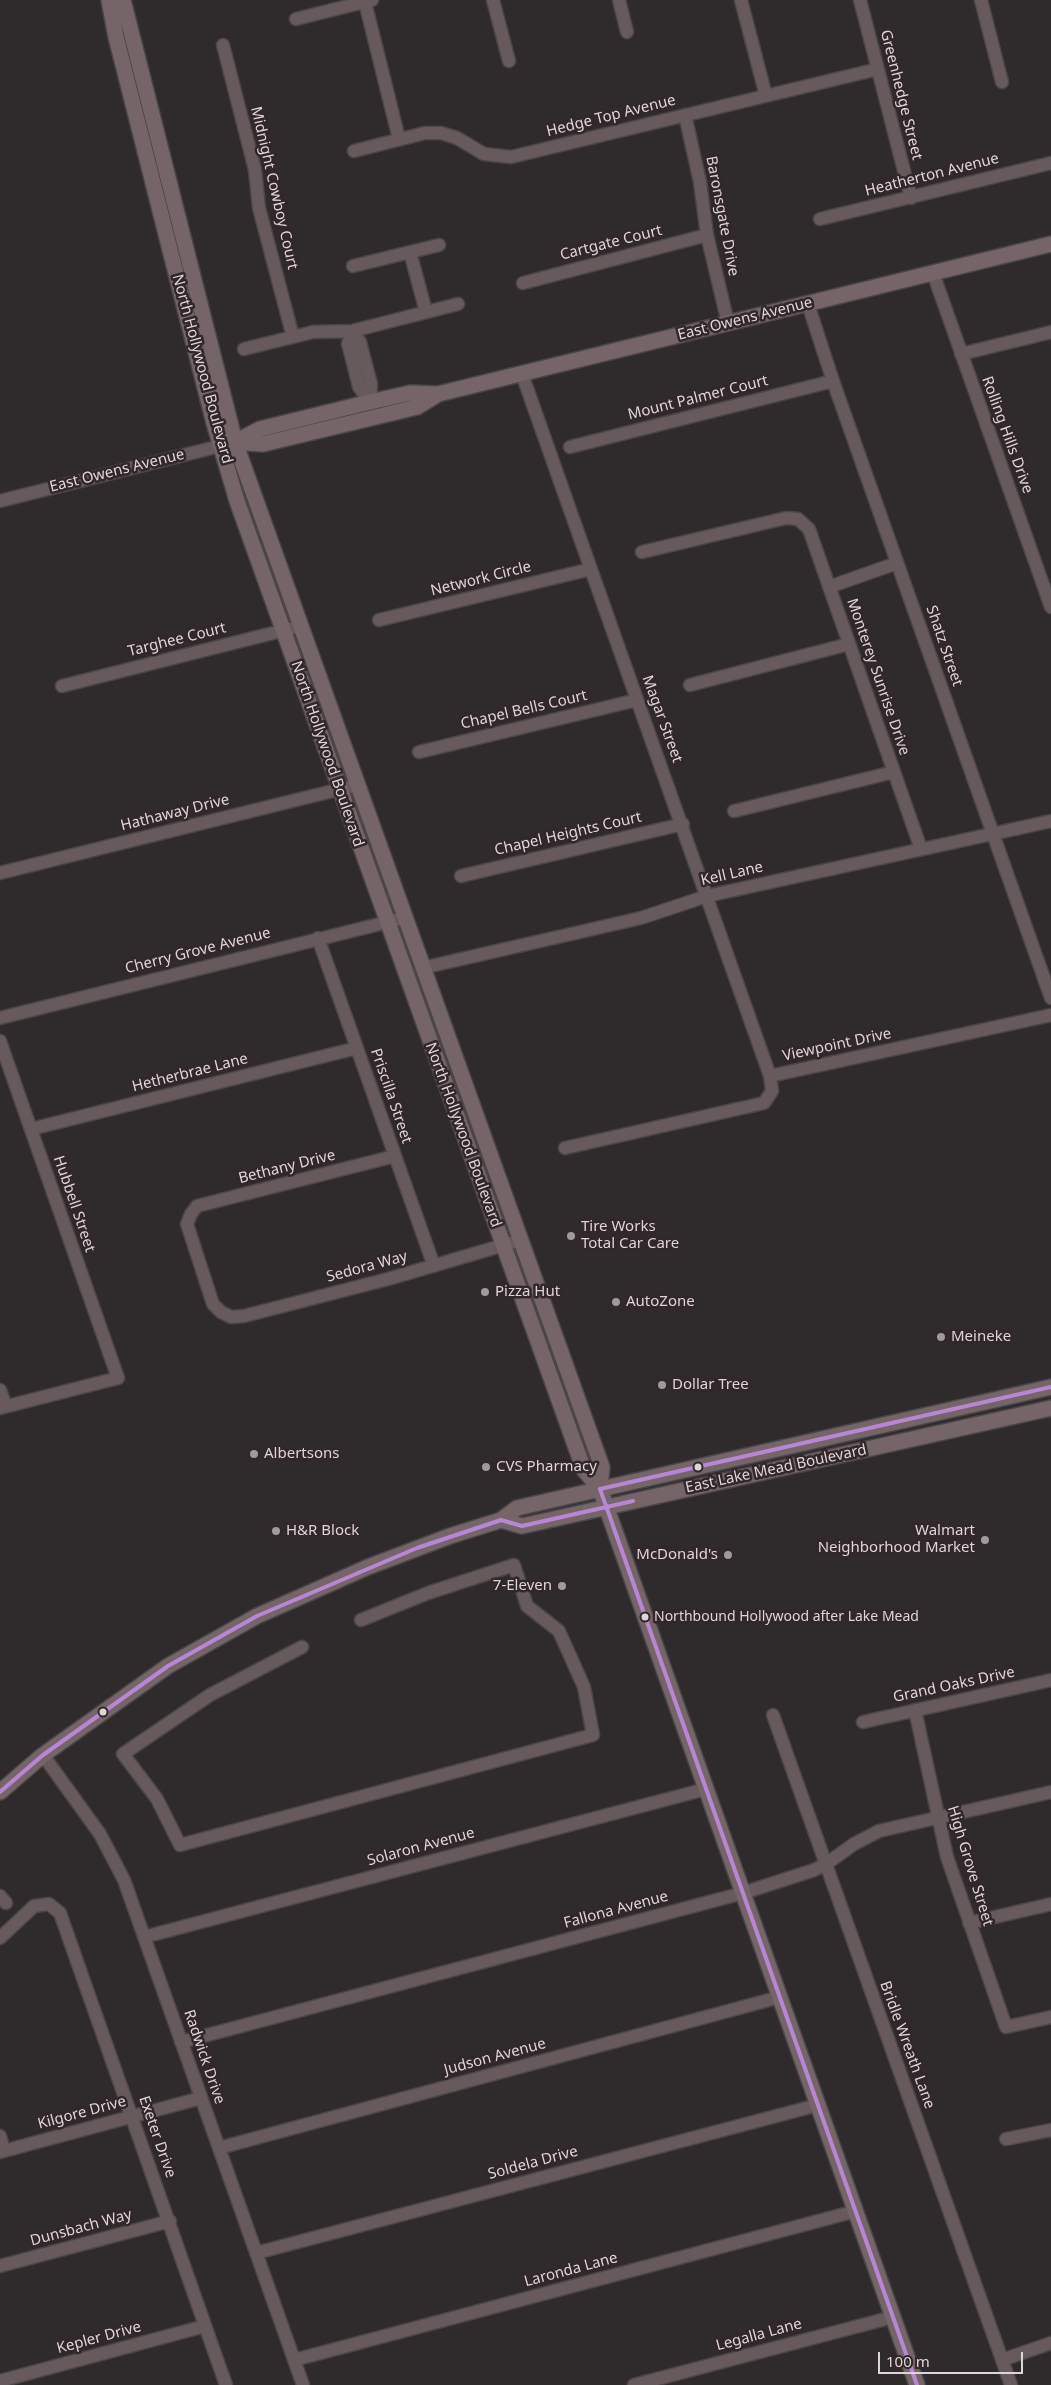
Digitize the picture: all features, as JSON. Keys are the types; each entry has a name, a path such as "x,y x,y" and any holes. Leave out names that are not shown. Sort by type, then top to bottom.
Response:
{"main road":[{"name":"North Hollywood Boulevard","path":"109,0 116,37 220,446 237,501 584,1473 600,1489"},
{"name":"North Hollywood Boulevard","path":"123,0 235,442 602,1467 600,1489 606,1507 917,2385"},
{"name":"East Owens Avenue","path":"220,446 235,442 260,429 370,402 410,393 438,394 1051,244"},
{"name":"East Owens Avenue","path":"235,442 263,444 417,406 438,394"},
{"path":"542,1356 560,1349"},
{"name":"East Lake Mead Boulevard","path":"0,1792 43,1755 168,1666 257,1616 368,1566 501,1520 517,1508 1051,1387"},
{"path":"920,1438 925,1428 933,1423 955,1416 957,1408"},
{"name":"East Lake Mead Boulevard","path":"501,1520 522,1526 1051,1408"},
{"path":"782,1468 798,1454 850,1440 858,1431"}],"street":[{"path":"493,0 509,61"},
{"path":"619,0 627,32"},
{"path":"741,0 766,96"},
{"name":"Greenhedge Street","path":"860,0 911,198"},
{"path":"981,0 1002,82"},
{"path":"296,20 369,1 399,139"},
{"name":"Midnight Cowboy Court","path":"223,45 255,170 259,208 293,337"},
{"name":"Hedge Top Avenue","path":"354,151 425,133 441,133 457,138 484,154 512,157 878,69"},
{"name":"Baronsgate Drive","path":"685,115 700,182 707,236 728,323"},
{"name":"Heatherton Avenue","path":"820,219 1051,163"},
{"name":"Cartgate Court","path":"523,283 707,236"},
{"path":"353,266 439,245"},
{"path":"410,252 426,312"},
{"name":"Rolling Hills Drive","path":"933,273 1051,607"},
{"path":"244,349 313,332 352,331 458,304"},
{"name":"Shatz Street","path":"808,304 833,381 1051,998"},
{"path":"352,331 360,342 371,384 370,402"},
{"path":"961,354 1051,332"},
{"name":"Magar Street","path":"522,374 590,569 683,824 770,1076"},
{"name":"Mount Palmer Court","path":"570,447 833,381"},
{"name":"East Owens Avenue","path":"0,501 220,446"},
{"name":"Monterey Sunrise Drive","path":"642,552 786,518 798,519 809,530 921,849"},
{"path":"829,587 897,563"},
{"name":"Network Circle","path":"379,620 590,569"},
{"name":"Targhee Court","path":"62,686 300,626"},
{"path":"690,684 849,644"},
{"name":"Chapel Bells Court","path":"419,752 637,700"},
{"path":"734,811 894,772"},
{"name":"Hathaway Drive","path":"0,873 357,785"},
{"name":"Kell Lane","path":"422,968 641,918 707,896 1051,821"},
{"name":"Chapel Heights Court","path":"461,876 683,824"},
{"name":"Cherry Grove Avenue","path":"0,1018 404,918"},
{"name":"Priscilla Street","path":"318,938 434,1266"},
{"name":"Viewpoint Drive","path":"565,1148 764,1103 772,1091 770,1076 1051,1015"},
{"name":"Hubbell Street","path":"0,1042 118,1378 3,1407"},
{"name":"Hetherbrae Lane","path":"31,1129 357,1048"},
{"name":"Bethany Drive","path":"220,1312 213,1304 187,1224 197,1206 395,1156"},
{"name":"Sedora Way","path":"220,1312 231,1317 244,1316 434,1266 521,1240"},
{"path":"0,1390 3,1407"},
{"path":"302,1647 210,1695 123,1754 157,1799 180,1845 593,1735 584,1687 559,1631 527,1606 514,1565 428,1593 361,1620"},
{"name":"Grand Oaks Drive","path":"864,1722 1051,1680"},
{"name":"High Grove Street","path":"916,1710 937,1818 947,1857 1006,2027 1051,2017"},
{"name":"Bridle Wreath Lane","path":"773,1715 1011,2385"},
{"name":"Radwick Drive","path":"43,1755 100,1834 124,1880 303,2385"},
{"name":"Solaron Avenue","path":"144,1937 706,1789"},
{"name":"Fallona Avenue","path":"182,2042 743,1893 826,1864 854,1844 879,1832 1051,1792"},
{"name":"Exeter Drive","path":"0,1938 34,1906 49,1904 60,1913 170,2221 226,2385"},
{"path":"969,1923 1051,1904"},
{"name":"Judson Avenue","path":"219,2148 780,1997"},
{"name":"Kilgore Drive","path":"2,2151 201,2098"},
{"name":"Soldela Drive","path":"256,2253 818,2105"},
{"path":"1006,2139 1051,2130"},
{"path":"0,2136 2,2151"},
{"name":"Laronda Lane","path":"294,2360 856,2212"},
{"name":"Dunsbach Way","path":"0,2266 170,2221"},
{"name":"Legalla Lane","path":"634,2385 893,2316"},
{"name":"Kepler Drive","path":"0,2381 205,2326"},
{"path":"1002,2360 1051,2343"}],"transit line":[{"path":"917,2385 600,1489 1051,1387"},
{"path":"0,1792 43,1755 168,1666 257,1616 417,1548 501,1520 522,1526 633,1501"}],"place":[{"name":"Tire Works Total Car Care","path":"571,1236"},
{"name":"Pizza Hut","path":"485,1292"},
{"name":"AutoZone","path":"616,1302"},
{"name":"Meineke","path":"941,1337"},
{"name":"Dollar Tree","path":"662,1385"},
{"name":"Albertsons","path":"254,1454"},
{"name":"CVS Pharmacy","path":"486,1467"},
{"name":"H&R Block","path":"276,1531"},
{"name":"Walmart Neighborhood Market","path":"985,1540"},
{"name":"McDonald's","path":"728,1555"},
{"name":"7-Eleven","path":"562,1586"},
{"name":"Northbound Hollywood after Lake Mead","path":"645,1617"}]}
